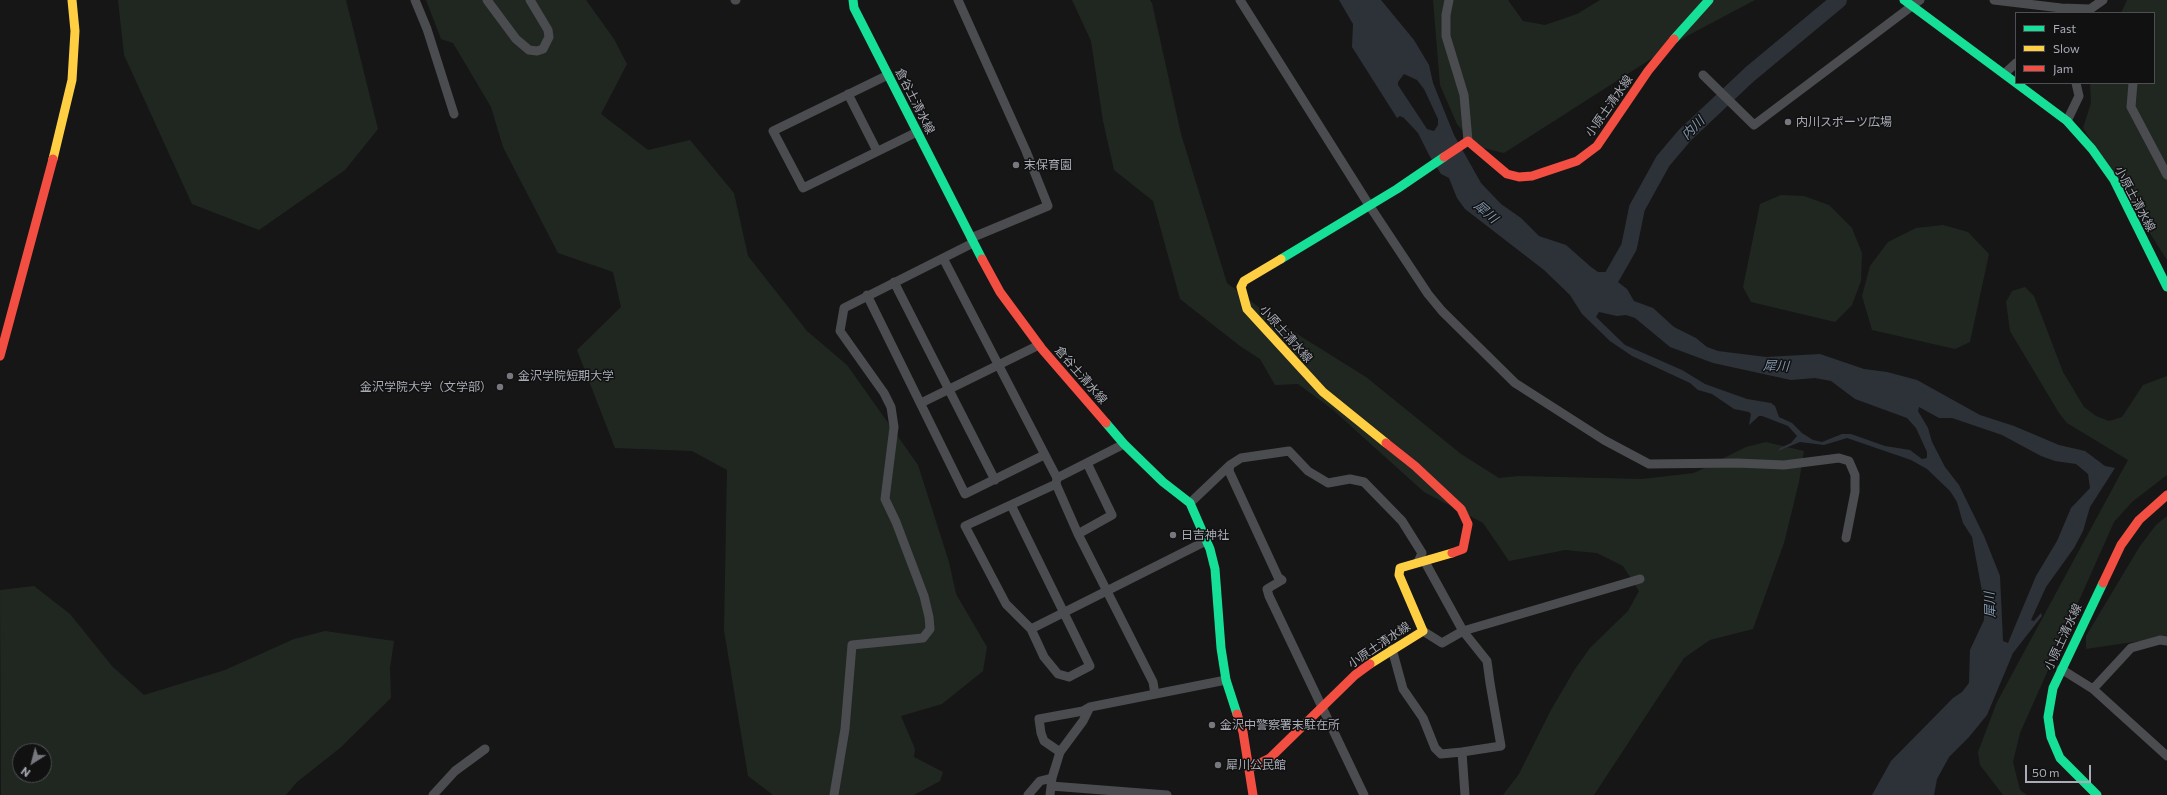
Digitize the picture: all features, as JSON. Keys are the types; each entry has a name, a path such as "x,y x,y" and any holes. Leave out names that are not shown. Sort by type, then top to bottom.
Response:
{"main road":[{"path":"0,356 43,199 72,80 75,31 72,0"},
{"name":"倉谷土清水線","path":"852,0 854,8 972,241 1000,292 1039,345 1124,444 1163,482 1190,503 1206,541 1215,569 1221,648 1226,680 1243,732 1250,768"},
{"name":"小原土清水線","path":"1250,768 1270,758 1355,675 1392,649 1423,631 1399,576 1400,568 1463,549 1468,524 1461,509 1415,466 1323,392 1247,309 1241,287 1248,277 1397,189 1418,173 1466,142 1507,174 1519,177 1532,176 1577,161 1597,146 1648,71 1688,21 1709,0"},
{"name":"小原土清水線","path":"1904,0 2015,82"},
{"name":"小原土清水線","path":"2017,84 2067,121 2092,149 2114,180 2167,287"},
{"name":"小原土清水線","path":"2097,795 2072,772 2060,758 2051,737 2048,717 2053,688 2121,545 2139,520 2167,496"},
{"path":"1250,768 1253,795"}],"street":[{"path":"415,0 427,29 454,114"},
{"path":"487,0 516,39 529,50 538,51 543,49 549,37 548,30 530,0"},
{"path":"834,795 845,729 852,645 923,638 930,629 924,596 896,522 885,499 894,428 891,407 884,393 840,331 844,308 867,295 943,258 972,241 1048,206 1026,151 958,0"},
{"path":"1240,0 1369,205 1428,294 1515,383 1633,457 1649,464 1737,463 1784,465 1839,458 1849,461 1855,474 1855,492 1846,538"},
{"path":"1450,0 1446,16 1446,36 1464,95 1466,142"},
{"path":"1703,75 1754,125 1920,0"},
{"path":"1994,0 2087,11 2103,0"},
{"path":"2004,74 2015,64"},
{"path":"888,75 773,131 803,188 917,132"},
{"path":"2067,121 2078,96 2076,84"},
{"path":"2134,84 2131,107 2167,175"},
{"path":"848,94 877,151"},
{"path":"943,258 1044,455 1078,534 1106,592 1153,682 1155,694"},
{"path":"894,282 995,480"},
{"path":"867,295 965,494 1044,455"},
{"path":"921,404 1039,345"},
{"path":"1011,505 1090,666 1069,677 1058,674 1044,657 1031,629 1006,604 965,526 1011,505 1124,444"},
{"path":"1190,503 1230,464 1241,458 1289,451 1308,471 1328,484 1350,479 1364,482 1402,521 1422,553 1422,562 1463,631 1487,661 1501,746 1441,754 1435,748 1423,718 1403,689 1392,649"},
{"path":"1078,534 1112,515 1087,463"},
{"path":"1230,464 1229,471 1278,577 1282,580 1267,589 1269,596 1321,708 1364,795"},
{"path":"1031,629 1206,541"},
{"path":"1423,631 1442,643 1463,631 1640,579"},
{"path":"2093,689 2131,648 2160,640 2167,641"},
{"path":"2061,669 2093,689 2167,756"},
{"path":"1060,752 1044,741 1039,719 1083,711 1090,707 1226,680"},
{"path":"1051,786 1060,752 1083,721 1090,707"},
{"path":"433,795 455,771 485,749"},
{"path":"1462,752 1465,795"},
{"path":"1028,795 1040,781 1051,786 1167,795"}],"shaded area":[{"path":"118,0 346,0 378,129 345,170 259,230 192,204 124,55"},
{"path":"426,0 586,0 614,39 627,64 601,114 648,150 690,140 734,193 748,256 807,331 847,365 918,465 949,562 956,594 987,647 983,671 942,704 901,716 915,749 914,757 943,772 940,781 914,795 773,795 748,776 724,630 727,470 692,451 615,448 577,350 621,307 613,272 558,253 503,147 491,107 453,43 441,39"},
{"path":"1072,0 1150,0 1152,3 1181,134 1227,283 1281,324 1366,377 1461,454 1499,478 1519,476 1642,479 1694,473 1746,447 1766,442 1804,451 1799,482 1784,543 1753,629 1710,640 1684,658 1594,795 1503,795 1519,774 1551,710 1575,669 1590,648 1628,611 1639,591 1623,566 1597,553 1565,550 1509,561 1483,523 1424,492 1332,409 1298,384 1275,385 1260,359 1240,346 1180,299 1153,201 1114,170 1103,121 1091,41"},
{"path":"1433,0 1508,0 1523,21 1545,25 1577,14 1600,0 1755,0 1687,36 1504,153 1475,146 1457,124 1440,85"},
{"path":"2127,0 2167,0 2167,260 2083,128 2091,103 2090,84 2155,84 2155,12 2121,12"},
{"path":"1781,195 1804,196 1829,205 1852,228 1862,253 1861,281 1852,305 1835,322 1751,302 1743,287 1760,204"},
{"path":"1943,225 1968,232 1989,254 1970,342 1955,349 1872,330 1862,296 1870,266 1888,242 1916,228"},
{"path":"2025,287 2034,296 2063,372 2084,407 2096,416 2109,421 2122,417 2143,385 2167,376 2167,475 2132,502 2114,522 2020,733 2013,762 2020,790 2027,795 2003,795 1980,765 1978,752 1997,702 2128,460 2067,423 2059,413 2010,331 2006,302 2012,291"},
{"path":"2167,516 2167,637 2086,649 2086,636 2140,546 2156,525"},
{"path":"34,586 70,614 112,666 144,695 225,670 294,639 325,631 394,641 390,668 391,698 340,748 297,782 286,795 1,795 0,590"}],"water":[{"name":"犀川","path":"1339,0 1381,0 1414,40 1429,65 1433,83 1454,135 1481,183 1501,204 1521,218 1539,236 1566,245 1591,267 1598,272 1605,272 1627,289 1634,301 1653,308 1674,327 1696,338 1707,347 1718,351 1766,357 1820,354 1864,369 1887,372 1917,380 1980,415 2014,426 2059,445 2085,451 2105,466 2115,468 2090,507 2083,531 2074,548 2046,587 2031,620 2034,621 2041,613 2042,616 2013,653 1987,715 1969,737 1949,757 1937,779 1934,795 1872,795 1891,761 1953,698 1962,692 1969,683 1970,650 1984,620 1984,602 1972,537 1963,523 1957,502 1950,491 1927,469 1911,460 1847,438 1824,445 1800,442 1778,451 1780,448 1791,443 1797,436 1788,426 1762,416 1759,416 1749,425 1751,414 1749,412 1734,409 1712,394 1698,390 1690,383 1632,356 1610,341 1582,314 1570,295 1544,270 1465,209 1457,198 1449,178 1441,174 1418,133 1404,118 1400,116 1397,118 1352,47 1353,24","holes":["1404,74 1417,80 1424,89 1438,119 1438,125 1434,131 1427,129 1398,85 1398,82","1599,312 1617,316 1626,315 1635,318 1670,347 1713,363 1791,380 1815,378 1831,381 1855,399 1907,418 1916,428 1927,452 1927,458 1922,459 1910,450 1885,446 1851,434 1842,434 1822,442 1813,440 1802,433 1792,423 1779,417 1775,406 1771,403 1747,399 1705,384 1682,370 1625,345 1596,317","1919,407 1939,418 1952,418 2002,435 2041,456 2055,461 2076,464 2088,474 2090,488 2071,508 2057,541 2036,576 2008,643 2003,641 2000,576 1984,536 1959,485 1945,467 1932,442 1928,428 1918,411"]}],"waterway":[{"name":"内川","path":"1601,296 1629,247 1637,208 1663,161 1685,135 1750,74 1839,0"}],"traffic: fast":[{"path":"853,0 854,8 982,259"},
{"path":"1674,39 1709,0"},
{"path":"1904,0 2015,82"},
{"path":"2017,84 2067,121 2092,149 2114,180 2167,287"},
{"path":"1281,259 1397,189 1444,157"},
{"path":"1106,423 1124,444 1163,482 1190,503 1210,549 1215,569 1221,648 1226,680 1237,714"},
{"path":"2097,795 2060,758 2051,737 2048,717 2053,688 2103,583"}],"traffic: slow":[{"path":"53,159 72,80 75,31 72,0"},
{"path":"1281,259 1244,281 1241,287 1247,309 1323,392 1386,443"},
{"path":"1370,664 1423,631 1399,575 1400,568 1452,553"}],"traffic: jam":[{"path":"1444,157 1468,141 1507,174 1519,177 1532,176 1577,161 1597,146 1648,71 1674,39"},
{"path":"0,356 53,159"},
{"path":"982,259 1000,292 1042,349 1106,423"},
{"path":"1386,443 1415,466 1461,509 1468,524 1463,549 1452,553"},
{"path":"2103,583 2121,545 2139,520 2167,495"},
{"path":"1250,768 1270,758 1355,675 1370,664"},
{"path":"1237,714 1243,732 1253,795"}],"place":[{"name":"内川スポーツ広場","path":"1788,122"},
{"name":"末保育園","path":"1016,165"},
{"name":"金沢学院短期大学","path":"510,376"},
{"name":"金沢学院大学（文学部）","path":"500,387"},
{"name":"日吉神社","path":"1173,535"},
{"name":"金沢中警察署末駐在所","path":"1212,725"},
{"name":"犀川公民館","path":"1218,765"}]}
